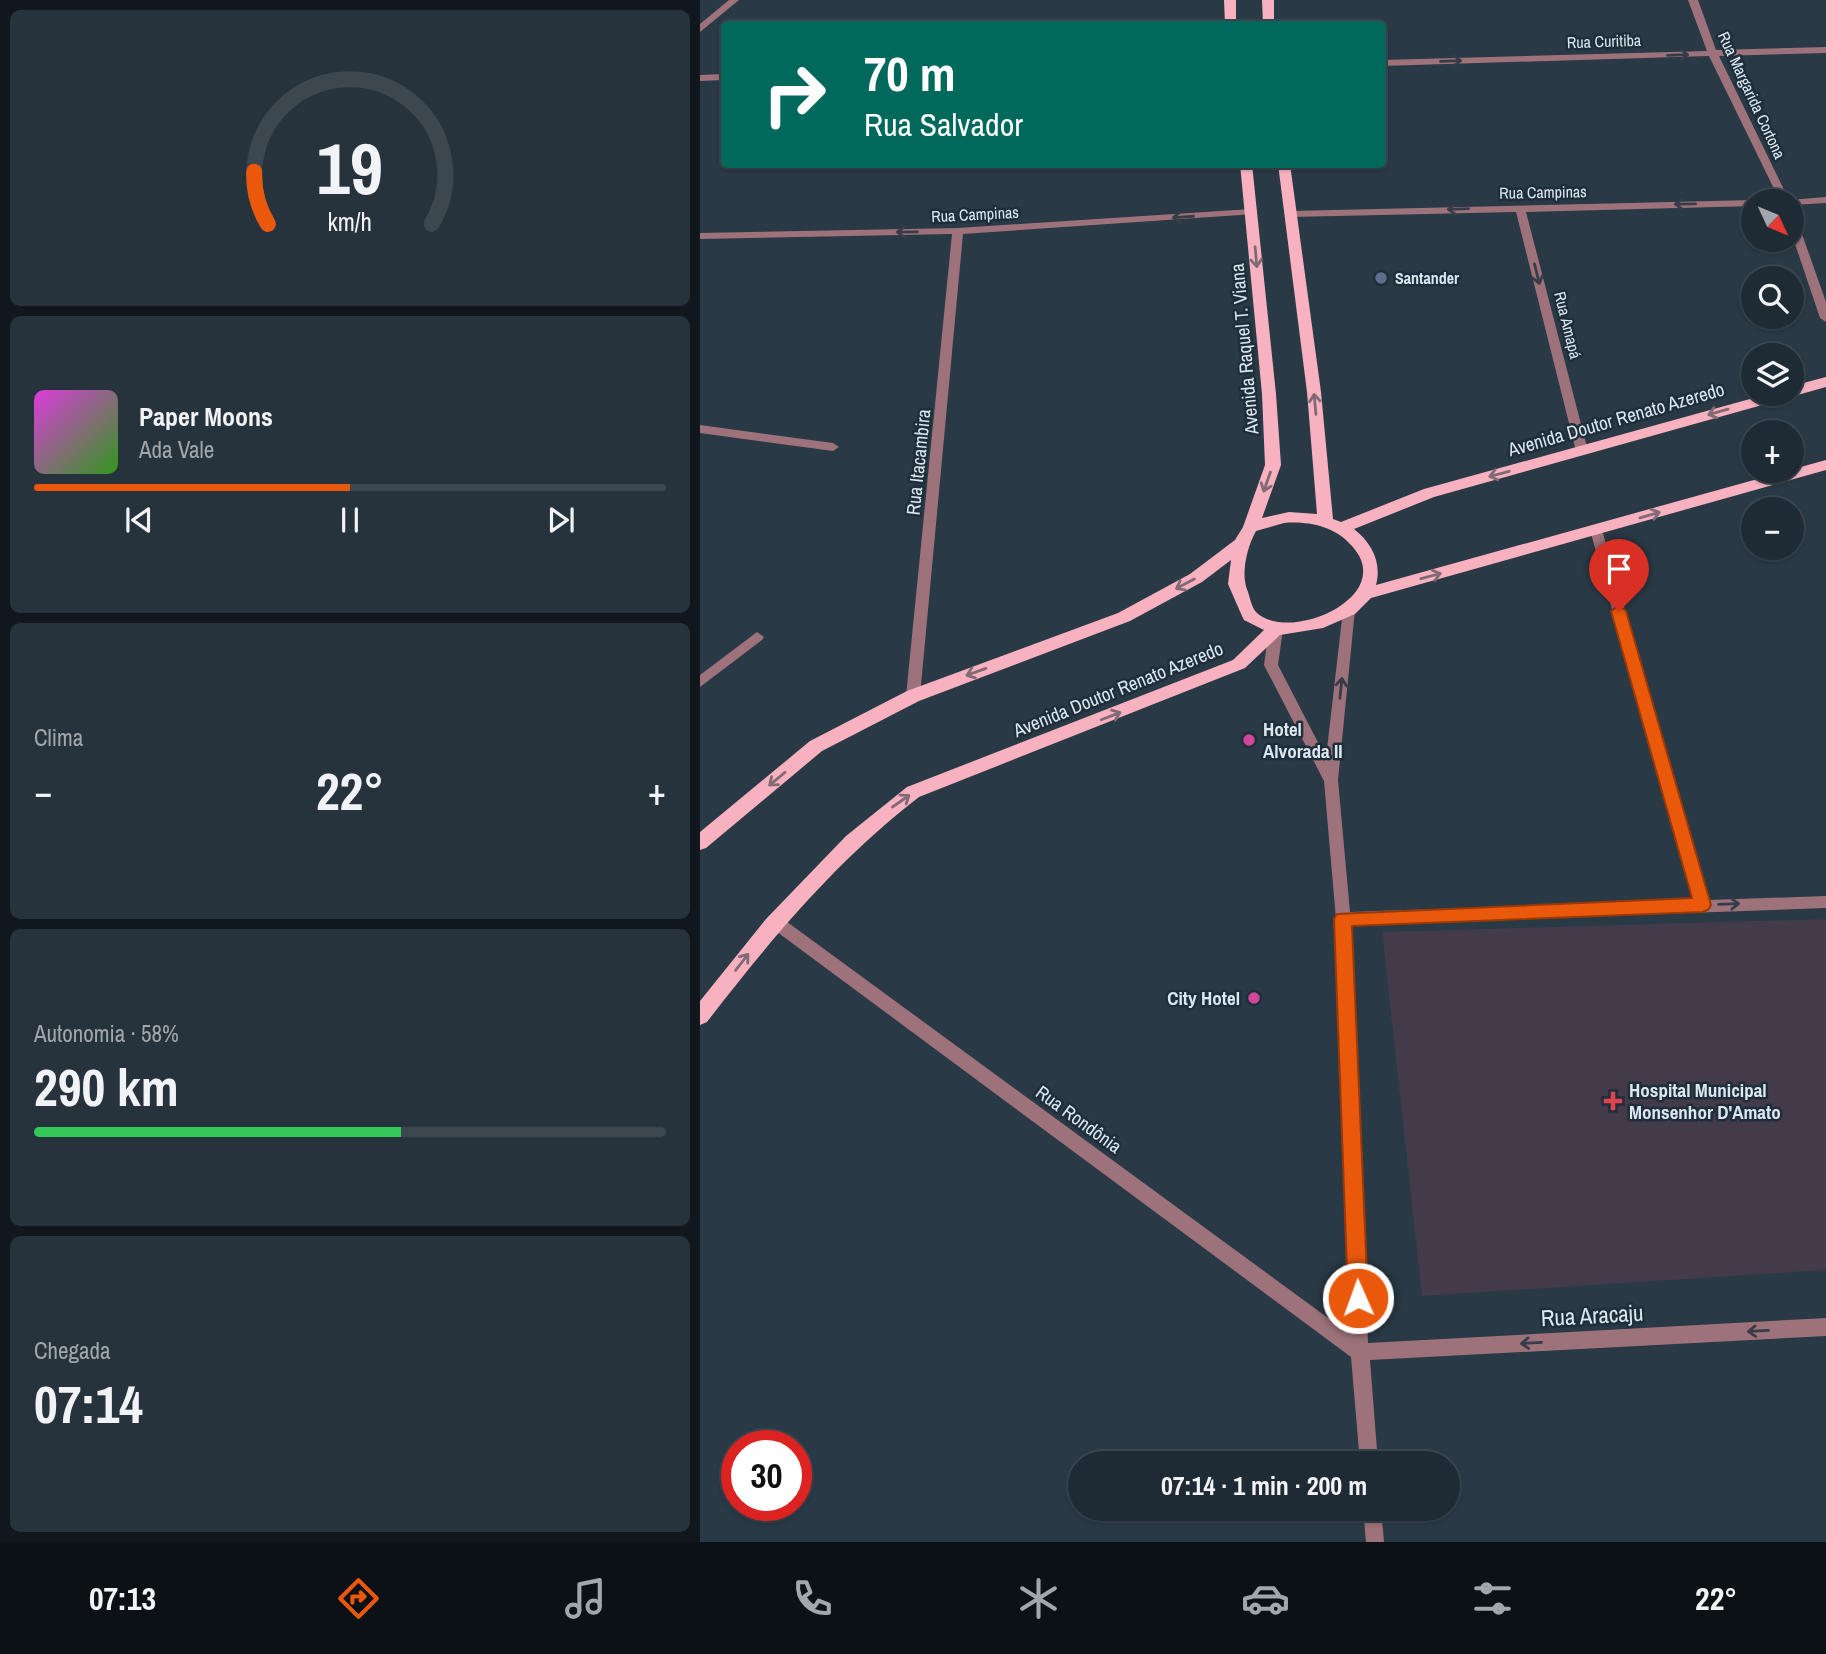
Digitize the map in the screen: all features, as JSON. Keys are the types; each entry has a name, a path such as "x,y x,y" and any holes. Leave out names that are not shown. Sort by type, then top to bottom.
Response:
{"main road":[{"path":"1230,0 1231,21"},
{"path":"1268,0 1269,21"},
{"name":"Avenida Raquel T. Viana","path":"1246,168 1273,465 1251,527"},
{"path":"1285,168 1314,392 1325,521"},
{"path":"1804,388 1826,382"},
{"name":"Avenida Doutor Renato Azeredo","path":"1341,528 1429,493 1741,406"},
{"path":"1365,594 1826,465"},
{"path":"700,843 816,746 913,696 1124,617 1196,578 1241,544 1251,527 1287,517 1325,521 1341,528 1363,546 1372,570 1365,594 1349,610 1317,624 1276,629 1250,615 1236,584 1241,544"},
{"name":"Avenida Doutor Renato Azeredo","path":"700,1016 774,921 875,819 913,792 1239,664 1276,629"}],"street":[{"path":"700,29 734,0"},
{"name":"Rua Margarida Cortona","path":"1693,0 1713,54 1779,189"},
{"path":"700,13 714,17"},
{"name":"Rua Curitiba","path":"1386,63 1826,50"},
{"path":"700,78 721,77"},
{"path":"1804,201 1826,200"},
{"name":"Rua Campinas","path":"1291,214 1741,203"},
{"name":"Rua Amapá","path":"1520,208 1582,451"},
{"name":"Rua Campinas","path":"700,236 958,231 1251,212"},
{"name":"Rua Itacambira","path":"913,696 958,231"},
{"path":"1803,252 1826,318"},
{"path":"700,429 833,447"},
{"path":"1596,530 1702,905"},
{"path":"1349,610 1331,780 1343,919 1360,1352 1367,1451"},
{"path":"1276,629 1271,665 1331,780"},
{"path":"700,682 757,637"},
{"path":"1343,919 1826,902"},
{"name":"Rua Rondônia","path":"774,921 1360,1352"},
{"name":"Rua Aracaju","path":"1360,1352 1826,1327"},
{"path":"1373,1521 1375,1542"}],"shaded area":[{"name":"Hospital Municipal Monsenhor D'Amato","path":"1826,919 1826,1270 1422,1296 1382,932"}],"place":[{"name":"Santander","path":"1381,278"},
{"name":"Hotel Alvorada II","path":"1249,740"},
{"name":"City Hotel","path":"1254,998"},
{"name":"Hospital Municipal Monsenhor D'Amato","path":"1613,1101"}],"route":[{"path":"1358,1298 1343,919 1702,905 1619,611"}]}
